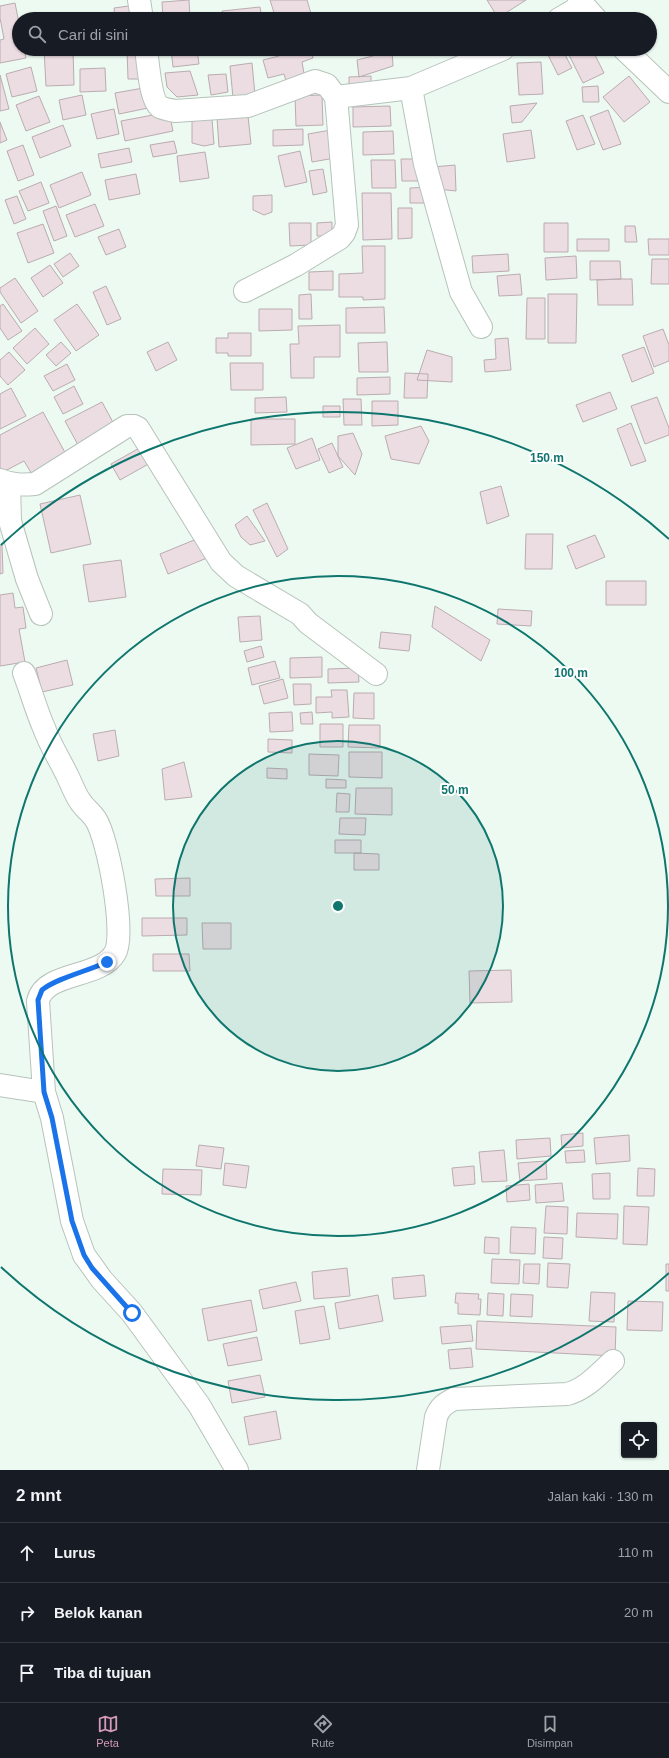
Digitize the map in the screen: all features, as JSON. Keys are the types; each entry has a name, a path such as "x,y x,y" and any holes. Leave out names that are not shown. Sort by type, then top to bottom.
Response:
{"street":[{"path":"139,0 141,12"},
{"path":"576,12 586,8"},
{"path":"147,56 154,97 160,107 167,110 175,111 248,106 315,81 327,85 336,96 347,225 344,233 340,238 296,265 245,291"},
{"path":"336,96 411,88 486,56"},
{"path":"631,56 669,92"},
{"path":"411,88 425,164 461,292 481,327"},
{"path":"41,614 27,580 10,521 4,482 20,485 35,484 128,426 134,426 138,428 221,562 228,570 300,614 308,622 376,674"},
{"path":"24,673 54,751 80,802 96,819 106,847 118,920 117,946 114,954 107,962 91,970 46,987 39,994 38,1000 44,1092 52,1118 72,1221 84,1255 102,1280 132,1313 199,1406 237,1470"},
{"path":"0,1085 44,1092"},
{"path":"428,1470 436,1417 439,1409 445,1403 454,1399 567,1394 584,1387 613,1361"}],"building":[{"path":"189,0 190,12 163,12 162,2"},
{"path":"270,0 307,0 311,12 274,12"},
{"path":"487,0 526,0 507,12 494,12"},
{"path":"15,3 17,12 12,12 12,56 26,56 26,58 0,63 0,40 4,39 0,18 0,6"},
{"path":"136,5 136,12 114,12 114,8"},
{"path":"260,7 261,12 222,12"},
{"path":"44,56 73,56 74,85 46,86"},
{"path":"127,56 142,56 143,79 128,79"},
{"path":"172,56 198,56 199,64 173,67"},
{"path":"279,56 313,56 313,58 302,62 305,79 287,84 284,74 268,78 263,60"},
{"path":"373,56 392,56 393,66 359,77 357,60"},
{"path":"548,56 566,56 572,68 558,75"},
{"path":"570,56 596,56 604,73 583,83"},
{"path":"541,62 543,94 519,95 517,63"},
{"path":"252,63 255,95 233,98 230,66"},
{"path":"31,67 37,91 12,97 6,74"},
{"path":"105,68 106,91 80,92 80,69"},
{"path":"190,71 198,95 177,97 167,87 165,73"},
{"path":"226,74 228,92 211,95 208,75"},
{"path":"0,75 9,109 0,111"},
{"path":"371,76 371,89 349,90 349,77"},
{"path":"629,76 650,102 624,122 603,97"},
{"path":"598,86 599,102 583,102 582,87"},
{"path":"149,87 153,107 119,114 115,93"},
{"path":"82,95 86,115 63,120 59,100"},
{"path":"322,95 323,125 296,126 295,96"},
{"path":"39,96 50,122 26,131 16,105"},
{"path":"537,103 522,122 512,123 510,106"},
{"path":"390,106 391,126 353,127 353,107"},
{"path":"114,109 119,134 97,139 91,114"},
{"path":"608,110 621,144 603,150 590,117"},
{"path":"169,112 173,131 125,141 121,121"},
{"path":"583,115 595,144 577,150 566,121"},
{"path":"248,116 251,144 219,147 217,118"},
{"path":"212,119 214,144 204,146 192,143 192,121"},
{"path":"0,122 7,140 0,143"},
{"path":"63,125 71,146 40,158 32,137"},
{"path":"303,129 303,145 273,146 273,130"},
{"path":"331,130 335,158 312,162 308,134"},
{"path":"531,130 535,158 507,162 503,134"},
{"path":"393,131 394,154 363,155 363,132"},
{"path":"174,141 177,153 153,157 150,145"},
{"path":"23,145 34,175 18,181 7,151"},
{"path":"129,148 132,162 101,168 98,154"},
{"path":"300,151 307,182 285,187 278,156"},
{"path":"205,152 209,178 180,182 177,156"},
{"path":"401,159 420,159 420,181 402,181"},
{"path":"371,160 395,160 396,188 372,188"},
{"path":"455,165 456,191 437,189 433,167"},
{"path":"323,169 327,192 313,195 309,171"},
{"path":"82,172 91,195 59,208 50,185"},
{"path":"136,174 140,194 109,200 105,180"},
{"path":"41,182 49,203 28,211 19,191"},
{"path":"432,187 432,203 410,203 410,188"},
{"path":"362,193 391,193 392,239 363,240"},
{"path":"272,195 272,212 264,215 253,210 253,196"},
{"path":"17,196 26,219 14,224 5,200"},
{"path":"95,204 104,226 75,237 66,215"},
{"path":"56,206 67,236 54,241 43,211"},
{"path":"398,208 412,208 412,238 398,239"},
{"path":"332,222 332,236 317,236 317,223"},
{"path":"289,223 311,223 311,245 290,246"},
{"path":"544,223 568,223 568,252 544,252"},
{"path":"43,224 54,253 28,263 17,233"},
{"path":"625,226 635,226 637,242 625,242"},
{"path":"119,229 126,247 106,255 98,237"},
{"path":"577,239 609,239 609,251 577,251"},
{"path":"648,239 669,239 669,255 649,255"},
{"path":"362,246 385,246 385,299 363,300 363,297 339,297 339,274 363,273"},
{"path":"70,253 79,266 63,277 54,264"},
{"path":"508,254 509,271 473,273 472,256"},
{"path":"576,256 577,278 546,280 545,258"},
{"path":"652,259 669,259 669,284 651,284"},
{"path":"590,261 620,261 621,279 590,280"},
{"path":"50,265 63,283 43,297 31,278"},
{"path":"333,271 333,290 309,290 309,272"},
{"path":"520,274 522,295 499,296 497,276"},
{"path":"15,278 38,311 21,323 0,292 0,288"},
{"path":"632,279 633,305 598,305 597,280"},
{"path":"106,286 121,319 107,325 93,292"},
{"path":"311,294 312,319 299,319 299,295"},
{"path":"548,294 577,294 576,343 548,343"},
{"path":"527,298 545,298 545,339 526,339"},
{"path":"3,304 22,331 8,340 0,328 0,306"},
{"path":"77,304 99,335 76,351 54,320"},
{"path":"384,307 385,333 346,333 346,308"},
{"path":"259,309 292,309 292,330 259,331"},
{"path":"340,325 340,357 314,357 314,378 291,378 290,344 299,344 298,326"},
{"path":"35,328 49,344 27,364 13,348"},
{"path":"663,329 669,345 669,361 654,367 643,336"},
{"path":"228,333 251,333 251,356 228,356 228,353 216,353 216,338 228,338"},
{"path":"508,338 511,370 485,372 484,360 496,359 495,339"},
{"path":"61,342 71,353 56,366 46,355"},
{"path":"168,342 177,360 156,371 147,352"},
{"path":"387,342 388,372 359,372 358,343"},
{"path":"644,347 654,373 632,382 622,355"},
{"path":"427,350 452,357 452,382 417,380"},
{"path":"9,352 25,370 8,385 0,376 0,360"},
{"path":"230,363 263,363 263,390 231,390"},
{"path":"67,364 75,380 53,391 44,376"},
{"path":"405,373 428,374 427,398 404,398"},
{"path":"390,377 390,394 357,395 357,378"},
{"path":"74,386 83,404 63,414 54,397"},
{"path":"11,388 26,416 0,429 0,394"},
{"path":"610,392 617,409 583,422 576,405"},
{"path":"286,397 287,412 255,413 255,398"},
{"path":"657,397 669,428 669,435 645,444 631,406"},
{"path":"343,399 361,399 362,425 344,425"},
{"path":"372,401 398,401 398,425 372,426"},
{"path":"102,402 115,426 78,445 65,421"},
{"path":"323,406 340,406 340,417 323,417"},
{"path":"43,412 68,458 33,476 24,461 3,472 0,468 0,435"},
{"path":"251,419 295,419 295,444 251,445"},
{"path":"631,423 646,461 631,466 617,429"},
{"path":"421,426 429,441 419,464 391,459 385,436"},
{"path":"353,433 362,454 355,475 338,456 338,436"},
{"path":"312,438 320,460 296,469 287,448"},
{"path":"332,443 343,467 329,473 318,449"},
{"path":"143,446 152,462 120,480 111,464"},
{"path":"501,486 509,516 487,524 480,492"},
{"path":"80,495 91,544 51,553 40,504"},
{"path":"267,503 288,549 277,557 253,510"},
{"path":"247,516 265,541 250,545 241,537 235,525"},
{"path":"526,534 553,534 552,569 525,569"},
{"path":"595,535 605,557 576,569 567,546"},
{"path":"199,538 207,558 168,574 160,554"},
{"path":"0,545 2,545 3,573 0,574"},
{"path":"121,560 126,597 89,602 83,565"},
{"path":"606,581 646,581 646,605 606,605"},
{"path":"13,593 15,608 23,607 26,628 19,629 25,662 0,666 0,595"},
{"path":"435,606 490,640 481,661 432,627"},
{"path":"498,609 532,611 531,626 497,624"},
{"path":"260,616 262,640 240,642 238,617"},
{"path":"381,632 411,635 409,651 379,648"},
{"path":"261,646 264,657 247,662 244,651"},
{"path":"322,657 322,677 290,678 290,658"},
{"path":"67,660 73,685 42,692 36,668"},
{"path":"275,661 280,678 252,685 248,668"},
{"path":"358,668 359,682 328,683 328,669"},
{"path":"283,679 288,698 264,704 259,686"},
{"path":"293,684 311,684 311,704 294,705"},
{"path":"331,690 347,690 349,717 332,718 332,712 316,713 316,697 332,697"},
{"path":"354,693 374,693 374,719 353,718"},
{"path":"292,712 293,731 270,732 269,713"},
{"path":"312,712 313,724 301,724 300,713"},
{"path":"320,724 343,724 343,747 320,747"},
{"path":"349,725 380,725 380,748 348,747"},
{"path":"115,730 119,756 98,761 93,734"},
{"path":"268,739 292,740 292,753 268,752"},
{"path":"349,752 382,752 382,778 349,777"},
{"path":"309,754 339,755 338,776 309,775"},
{"path":"184,762 192,797 165,800 162,769"},
{"path":"267,768 287,769 287,779 267,778"},
{"path":"326,779 346,780 346,788 326,788"},
{"path":"356,788 392,788 392,815 355,814"},
{"path":"337,793 350,794 349,812 336,812"},
{"path":"340,818 366,818 365,835 339,834"},
{"path":"335,840 361,840 361,853 335,853"},
{"path":"354,853 379,854 379,870 354,870"},
{"path":"190,878 190,896 156,896 155,879"},
{"path":"142,918 187,918 187,935 142,936"},
{"path":"202,923 231,923 231,949 203,949"},
{"path":"153,954 189,954 190,971 153,971"},
{"path":"511,970 512,1002 470,1003 469,971"},
{"path":"583,1133 583,1146 562,1148 561,1135"},
{"path":"629,1135 630,1161 596,1164 594,1138"},
{"path":"550,1138 551,1156 517,1159 516,1140"},
{"path":"199,1145 224,1148 221,1169 196,1166"},
{"path":"504,1150 507,1181 482,1182 479,1152"},
{"path":"584,1150 585,1162 566,1163 565,1151"},
{"path":"546,1161 547,1179 520,1181 518,1163"},
{"path":"225,1163 249,1166 246,1188 223,1185"},
{"path":"474,1166 475,1184 454,1186 452,1168"},
{"path":"638,1168 655,1169 654,1196 637,1196"},
{"path":"163,1169 202,1170 201,1195 162,1194"},
{"path":"610,1173 610,1199 593,1199 592,1174"},
{"path":"562,1183 564,1201 536,1203 535,1185"},
{"path":"529,1184 530,1200 507,1202 506,1186"},
{"path":"546,1206 568,1207 567,1234 544,1233"},
{"path":"624,1206 649,1207 647,1245 623,1244"},
{"path":"577,1213 618,1214 617,1239 576,1237"},
{"path":"511,1227 536,1228 535,1254 510,1253"},
{"path":"485,1237 499,1238 499,1254 484,1253"},
{"path":"544,1237 563,1238 562,1259 543,1258"},
{"path":"492,1259 520,1260 519,1284 491,1283"},
{"path":"548,1263 570,1264 568,1288 547,1287"},
{"path":"524,1264 540,1264 539,1284 523,1283"},
{"path":"666,1264 669,1264 669,1291 666,1291"},
{"path":"347,1268 350,1296 314,1299 312,1272"},
{"path":"424,1275 426,1296 394,1299 392,1278"},
{"path":"296,1282 301,1301 263,1309 259,1290"},
{"path":"591,1292 615,1293 614,1322 589,1321"},
{"path":"456,1293 479,1294 478,1299 481,1299 480,1315 458,1314 458,1303 455,1303"},
{"path":"488,1293 504,1294 503,1316 487,1315"},
{"path":"511,1294 533,1295 532,1317 510,1316"},
{"path":"378,1295 383,1321 339,1329 335,1303"},
{"path":"251,1300 257,1331 208,1341 202,1309"},
{"path":"628,1301 663,1302 662,1331 627,1330"},
{"path":"324,1306 330,1339 300,1344 295,1311"},
{"path":"477,1321 616,1327 615,1356 476,1349"},
{"path":"471,1325 473,1341 442,1344 440,1327"},
{"path":"257,1337 262,1360 228,1366 223,1344"},
{"path":"471,1348 473,1367 450,1369 448,1350"},
{"path":"260,1375 265,1397 232,1403 228,1381"},
{"path":"276,1411 281,1439 249,1445 244,1417"}],"route":[{"path":"107,962 91,970 64,979 42,990 39,994 38,1000 39,1033 44,1092 52,1118 72,1221 84,1255 92,1268 132,1313"}]}
